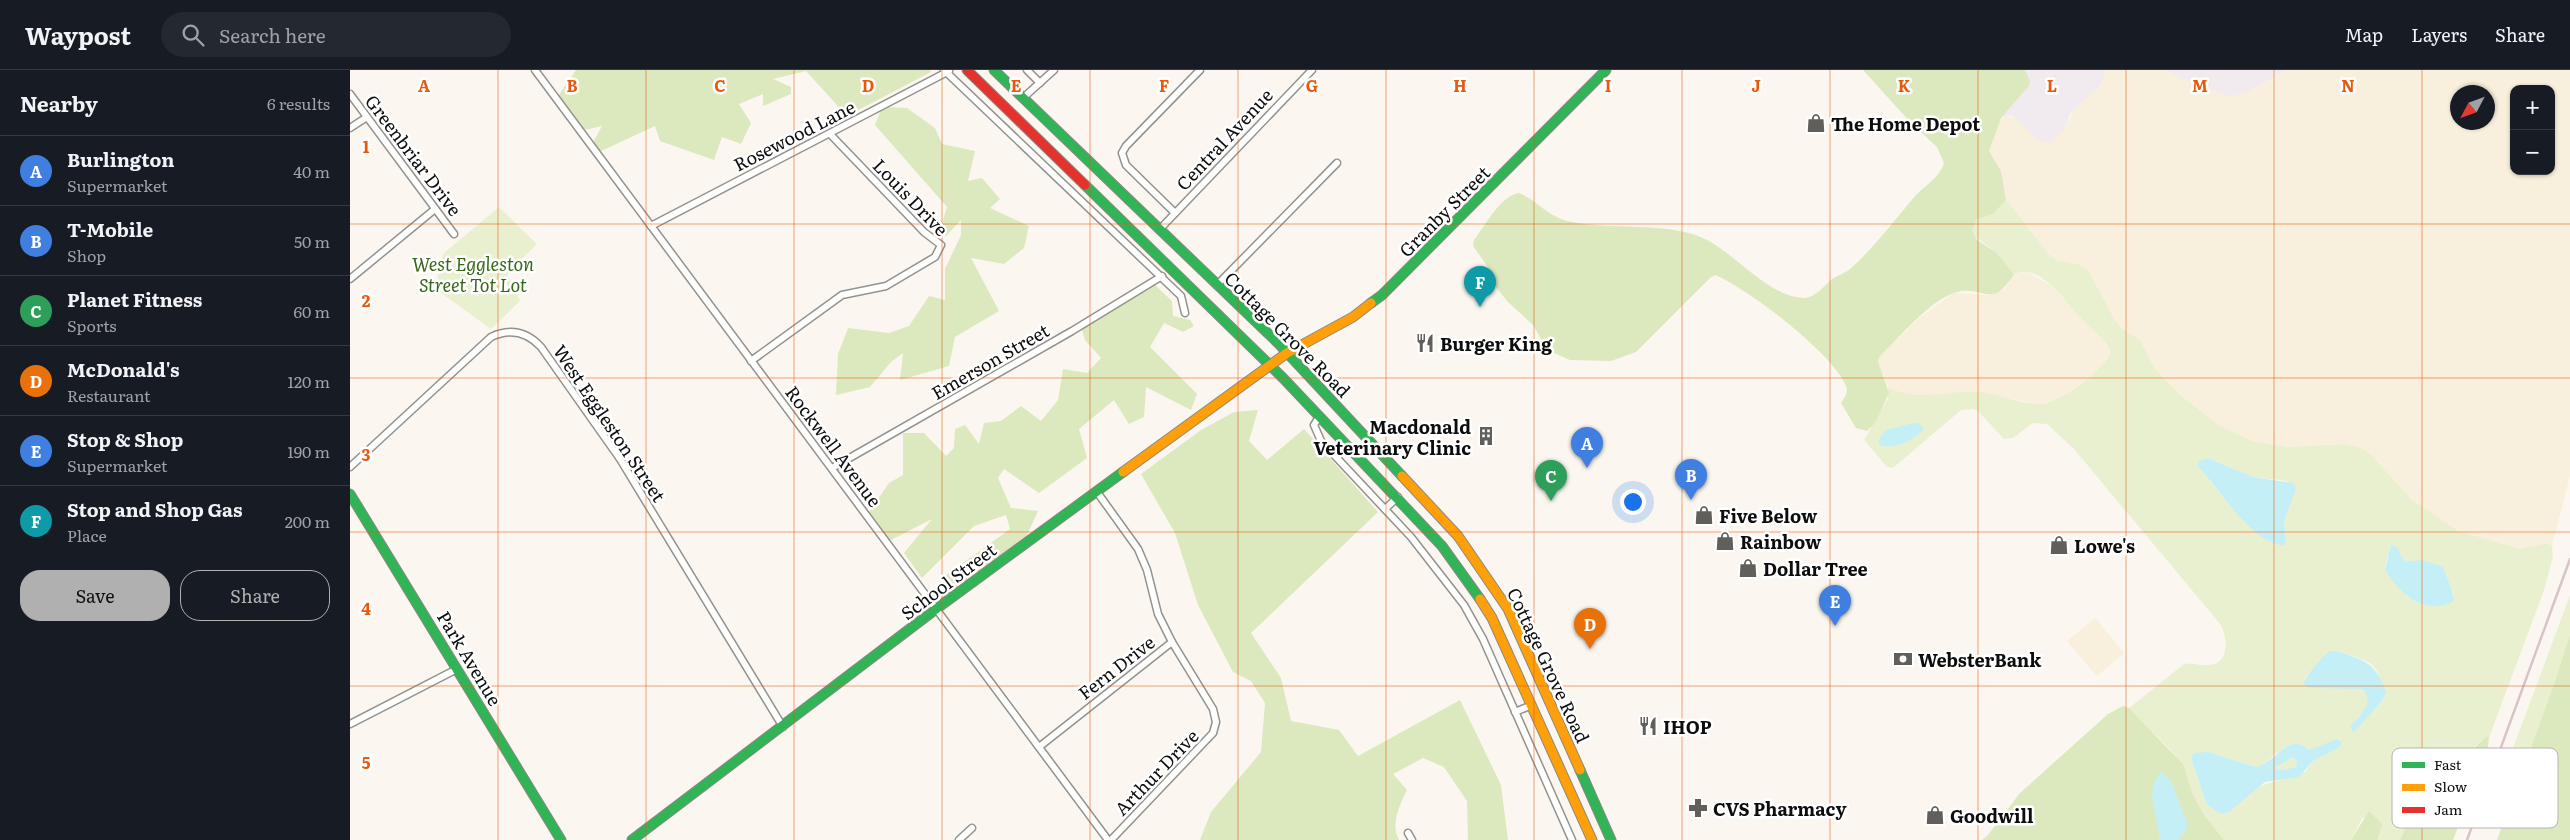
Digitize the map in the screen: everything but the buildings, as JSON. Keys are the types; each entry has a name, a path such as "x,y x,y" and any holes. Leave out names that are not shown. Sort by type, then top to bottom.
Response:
{"main road":[{"name":"Cottage Grove Road","path":"967,70 1270,366 1398,497 1442,546 1463,573 1492,618 1592,840"},
{"name":"Cottage Grove Road","path":"994,70 1287,353 1458,536 1508,609 1611,840"},
{"name":"Granby Street","path":"1287,353 1353,317 1388,291 1606,70"},
{"name":"School Street","path":"632,840 936,609 1287,353"},
{"name":"Park Avenue","path":"350,494 560,840"},
{"path":"1492,618 1508,609"},
{"path":"1583,819 1600,813"}],"street":[{"name":"Rockwell Avenue","path":"535,70 1110,840"},
{"path":"1027,70 1040,83"},
{"path":"1024,98 1054,70"},
{"path":"1175,213 1125,163 1122,153 1126,146 1200,70"},
{"name":"Central Avenue","path":"1159,230 1312,70"},
{"name":"Rosewood Lane","path":"651,226 830,134 947,71"},
{"path":"947,71 1162,276 1181,296 1185,313"},
{"name":"Greenbriar Drive","path":"350,94 454,234"},
{"path":"350,128 367,117"},
{"name":"Louis Drive","path":"752,361 842,295 886,286 935,257 941,245 924,232 830,134"},
{"path":"1217,284 1337,163"},
{"path":"350,279 436,210"},
{"name":"Emerson Street","path":"832,468 1072,332 1162,276"},
{"name":"West Eggleston Street","path":"350,467 488,340 507,332 518,333 530,338 541,347 620,459 783,727"},
{"name":"Cottage Grove Road","path":"1319,416 1314,425 1321,441 1434,563 1464,605 1483,639 1572,840"},
{"name":"Fern Drive","path":"1039,747 1172,642 1158,614 1147,570 1138,549 1097,492"},
{"path":"1385,509 1398,497"},
{"name":"Arthur Drive","path":"1110,840 1213,734 1216,722 1213,709 1172,642"},
{"path":"350,724 457,669"},
{"name":"Cottage Grove Road","path":"1515,712 1532,705"},
{"path":"959,840 972,828"},
{"path":"1408,833 1412,840"}],"shaded area":[{"path":"2025,70 2106,70 2101,85 2070,114 2064,130 2057,140 2052,143 2046,143 2036,140 2012,116 2006,115 2001,118 2029,86 2030,81"},
{"path":"2106,70 2165,70 2230,97 2246,93 2287,70 2570,70 2570,476 2552,546 2547,543 2519,549 2464,533 2425,510 2345,444 2287,447 2253,441 2222,427 2170,386 2155,369 2140,340 2121,328 2114,319 2078,264 2056,260 2033,237 2006,200 2001,171 1989,151 1998,123 2006,115 2016,119 2036,140 2052,143 2064,130 2074,109 2101,85"},
{"path":"2165,70 2287,70 2246,93 2230,97"},
{"path":"2019,272 2030,273 2050,285 2107,344 2111,354 2097,372 2061,397 2039,405 1977,392 1949,395 1903,395 1888,387 1878,361 1880,356 1919,318 1954,293 1989,295 2005,289 2014,274"},
{"path":"2095,618 2124,653 2097,676 2067,641"}],"green space":[{"path":"576,70 930,70 931,72 847,116 806,71 773,79 791,87 791,94 763,106 763,94 739,104 751,123 741,144 722,137 714,160 660,141 655,126 597,153 591,146 602,126 580,131 556,99"},
{"path":"1863,70 2025,70 2030,81 2029,86 2001,118 1989,151 2001,171 2006,200 1993,214 1977,219 1972,230 1977,240 1997,253 2014,274 1999,292 1986,294 1964,291 1954,293 1934,304 1880,356 1878,361 1889,393 1875,423 1867,431 1856,428 1841,403 1847,393 1846,386 1825,357 1808,340 1767,307 1715,275 1636,352 1611,361 1570,360 1554,353 1545,346 1533,325 1507,301 1492,282 1490,270 1473,246 1474,240 1500,205 1512,195 1519,193 1554,216 1568,221 1584,224 1671,230 1703,238 1727,253 1777,290 1804,298 1812,296 1832,279 1849,270 1860,260 1917,194 1936,176 1944,163 1937,147 1911,123"},
{"path":"882,107 907,108 935,128 942,144 975,151 968,181 982,178 1000,199 990,208 1029,226 1024,248 1004,264 971,258 999,311 955,337 949,366 900,380 903,353 891,362 870,387 836,395 838,354 848,328 889,333 909,326 929,296 945,300 945,269 961,235 961,220 946,236 939,233 947,207 875,125"},
{"path":"2006,200 2048,253 2056,260 2078,264 2088,270 2114,319 2121,328 2140,340 2155,369 2178,393 2222,427 2253,441 2287,447 2345,444 2361,448 2370,454 2412,500 2459,531 2519,549 2547,543 2552,546 2553,557 2544,590 2489,738 2481,740 2474,748 2392,748 2392,828 2405,828 2400,840 2378,840 2380,835 2363,817 2352,838 2354,840 2224,840 2216,830 2221,840 1994,840 2185,775 2176,757 2129,708 2184,664 2207,665 2220,661 2226,644 2221,625 2074,449 2047,424 2033,423 2013,438 2004,439 1978,411 1973,409 1961,410 1893,468 1887,467 1864,440 1888,398 1888,387 1910,394 1932,395 1978,392 2030,404 2047,403 2079,386 2099,369 2111,353 2107,344 2082,320 2051,285 2033,273 2014,274 1997,253 1973,235 1972,230 1977,219 1993,214","holes":["2211,459 2253,477 2287,481 2291,501 2284,522 2286,541 2258,533 2233,509 2210,481","2391,544 2398,548 2406,562 2415,563 2446,575 2447,583 2454,595 2425,605 2407,596 2385,567","2336,651 2366,661 2377,671 2380,679 2381,702 2374,710 2355,720 2367,705 2368,697 2363,688 2305,686 2305,678 2321,661","2301,744 2309,750 2322,746 2340,747 2312,762 2305,772 2206,803 2191,757 2208,752 2256,767 2262,766 2275,754"]},
{"name":"West Eggleston Street Tot Lot","path":"499,207 537,244 507,274 520,301 491,329 437,290 439,264 444,253"},
{"path":"1152,282 1172,301 1173,316 1190,320 1194,326 1183,332 1164,323 1150,347 1197,394 1191,410 1146,387 1144,417 1129,424 1114,400 1079,429 1087,458 1039,493 1004,469 998,478 1011,508 1038,511 1022,546 940,601 945,576 1010,529 1006,515 974,526 922,578 904,553 932,519 887,542 867,515 889,483 903,475 903,433 924,433 946,456 954,448 955,429 965,425 979,444 984,423 1001,421 1021,406 1041,421 1058,400 1063,369 1087,373 1101,358 1085,340 1081,326"},
{"path":"1258,410 1249,441 1267,460 1304,429 1378,512 1251,633 1281,678 1291,721 1339,730 1358,756 1460,700 1501,785 1508,840 1468,840 1467,801 1444,767 1423,758 1393,774 1407,790 1399,808 1396,821 1395,828 1399,840 1200,840 1211,812 1261,752 1265,703 1251,681 1233,672 1198,605 1175,533 1141,474 1201,430 1234,412"},
{"path":"2570,595 2570,840 2502,828 2558,828 2558,748 2513,748"},
{"path":"2570,635 2570,840 2497,840 2501,828 2558,828 2558,748 2531,748"},
{"path":"2123,706 2129,708 2183,764 2193,795 2204,815 2224,840 2178,840 2187,828 2187,823 2171,781 2154,808 2160,829 2159,840 1982,840 1988,835 2020,793 2108,714"},
{"path":"2487,737 2489,738 2488,748 2475,748"},
{"path":"2293,757 2297,761 2296,767 2277,770 2276,767 2288,758"},
{"path":"2369,811 2382,824 2378,840 2351,840"},
{"path":"2405,828 2458,828 2453,840 2400,840"}],"water":[{"path":"1919,423 1924,429 1915,437 1897,445 1884,446 1879,444 1879,439 1886,430"},
{"path":"2208,458 2253,477 2293,483 2296,488 2284,522 2286,541 2284,546 2271,542 2259,535 2236,513 2197,465 2200,461"},
{"path":"2391,544 2398,548 2406,562 2423,560 2443,567 2454,601 2444,605 2424,605 2406,595 2385,570"},
{"path":"2330,651 2346,654 2368,664 2378,674 2386,692 2381,702 2353,732 2350,727 2367,704 2366,694 2363,689 2309,688 2303,684 2315,666"},
{"path":"2337,739 2342,742 2340,747 2312,762 2299,777 2265,782 2230,811 2222,814 2206,803 2191,757 2194,753 2208,752 2256,767 2294,744 2302,745 2309,750","holes":["2293,757 2297,761 2296,767 2277,770 2276,767"]},
{"path":"2161,772 2171,781 2187,823 2187,828 2178,840 2159,840 2152,796 2155,779"}],"railway":[{"path":"2501,748 2570,559"},
{"path":"2467,840 2471,828"}],"traffic: fast":[{"path":"994,70 1278,343 1402,476"},
{"path":"1371,303 1382,295 1606,70"},
{"path":"1085,185 1283,378 1442,546 1480,599"},
{"path":"632,840 936,609 1123,472"},
{"path":"350,494 561,840"},
{"path":"1580,770 1611,840"}],"traffic: slow":[{"path":"1123,472 1287,353 1353,317 1371,303"},
{"path":"1402,476 1458,536 1508,609 1580,770"},
{"path":"1480,599 1492,618 1592,840"}],"traffic: jam":[{"path":"967,70 1085,185"}],"place":[{"name":"The Home Depot","path":"1816,123"},
{"name":"Stop and Shop Gas","path":"1480,307"},
{"name":"Burger King","path":"1425,343"},
{"name":"Macdonald Veterinary Clinic","path":"1486,436"},
{"name":"Burlington","path":"1587,468"},
{"name":"T-Mobile","path":"1691,500"},
{"name":"Planet Fitness","path":"1551,501"},
{"name":"Five Below","path":"1704,515"},
{"name":"Rainbow","path":"1725,541"},
{"name":"Lowe's","path":"2059,545"},
{"name":"Dollar Tree","path":"1748,568"},
{"name":"Stop & Shop","path":"1835,626"},
{"name":"McDonald's","path":"1590,649"},
{"name":"WebsterBank","path":"1903,659"},
{"name":"IHOP","path":"1648,726"},
{"name":"CVS Pharmacy","path":"1698,808"},
{"name":"Goodwill","path":"1935,815"}]}
